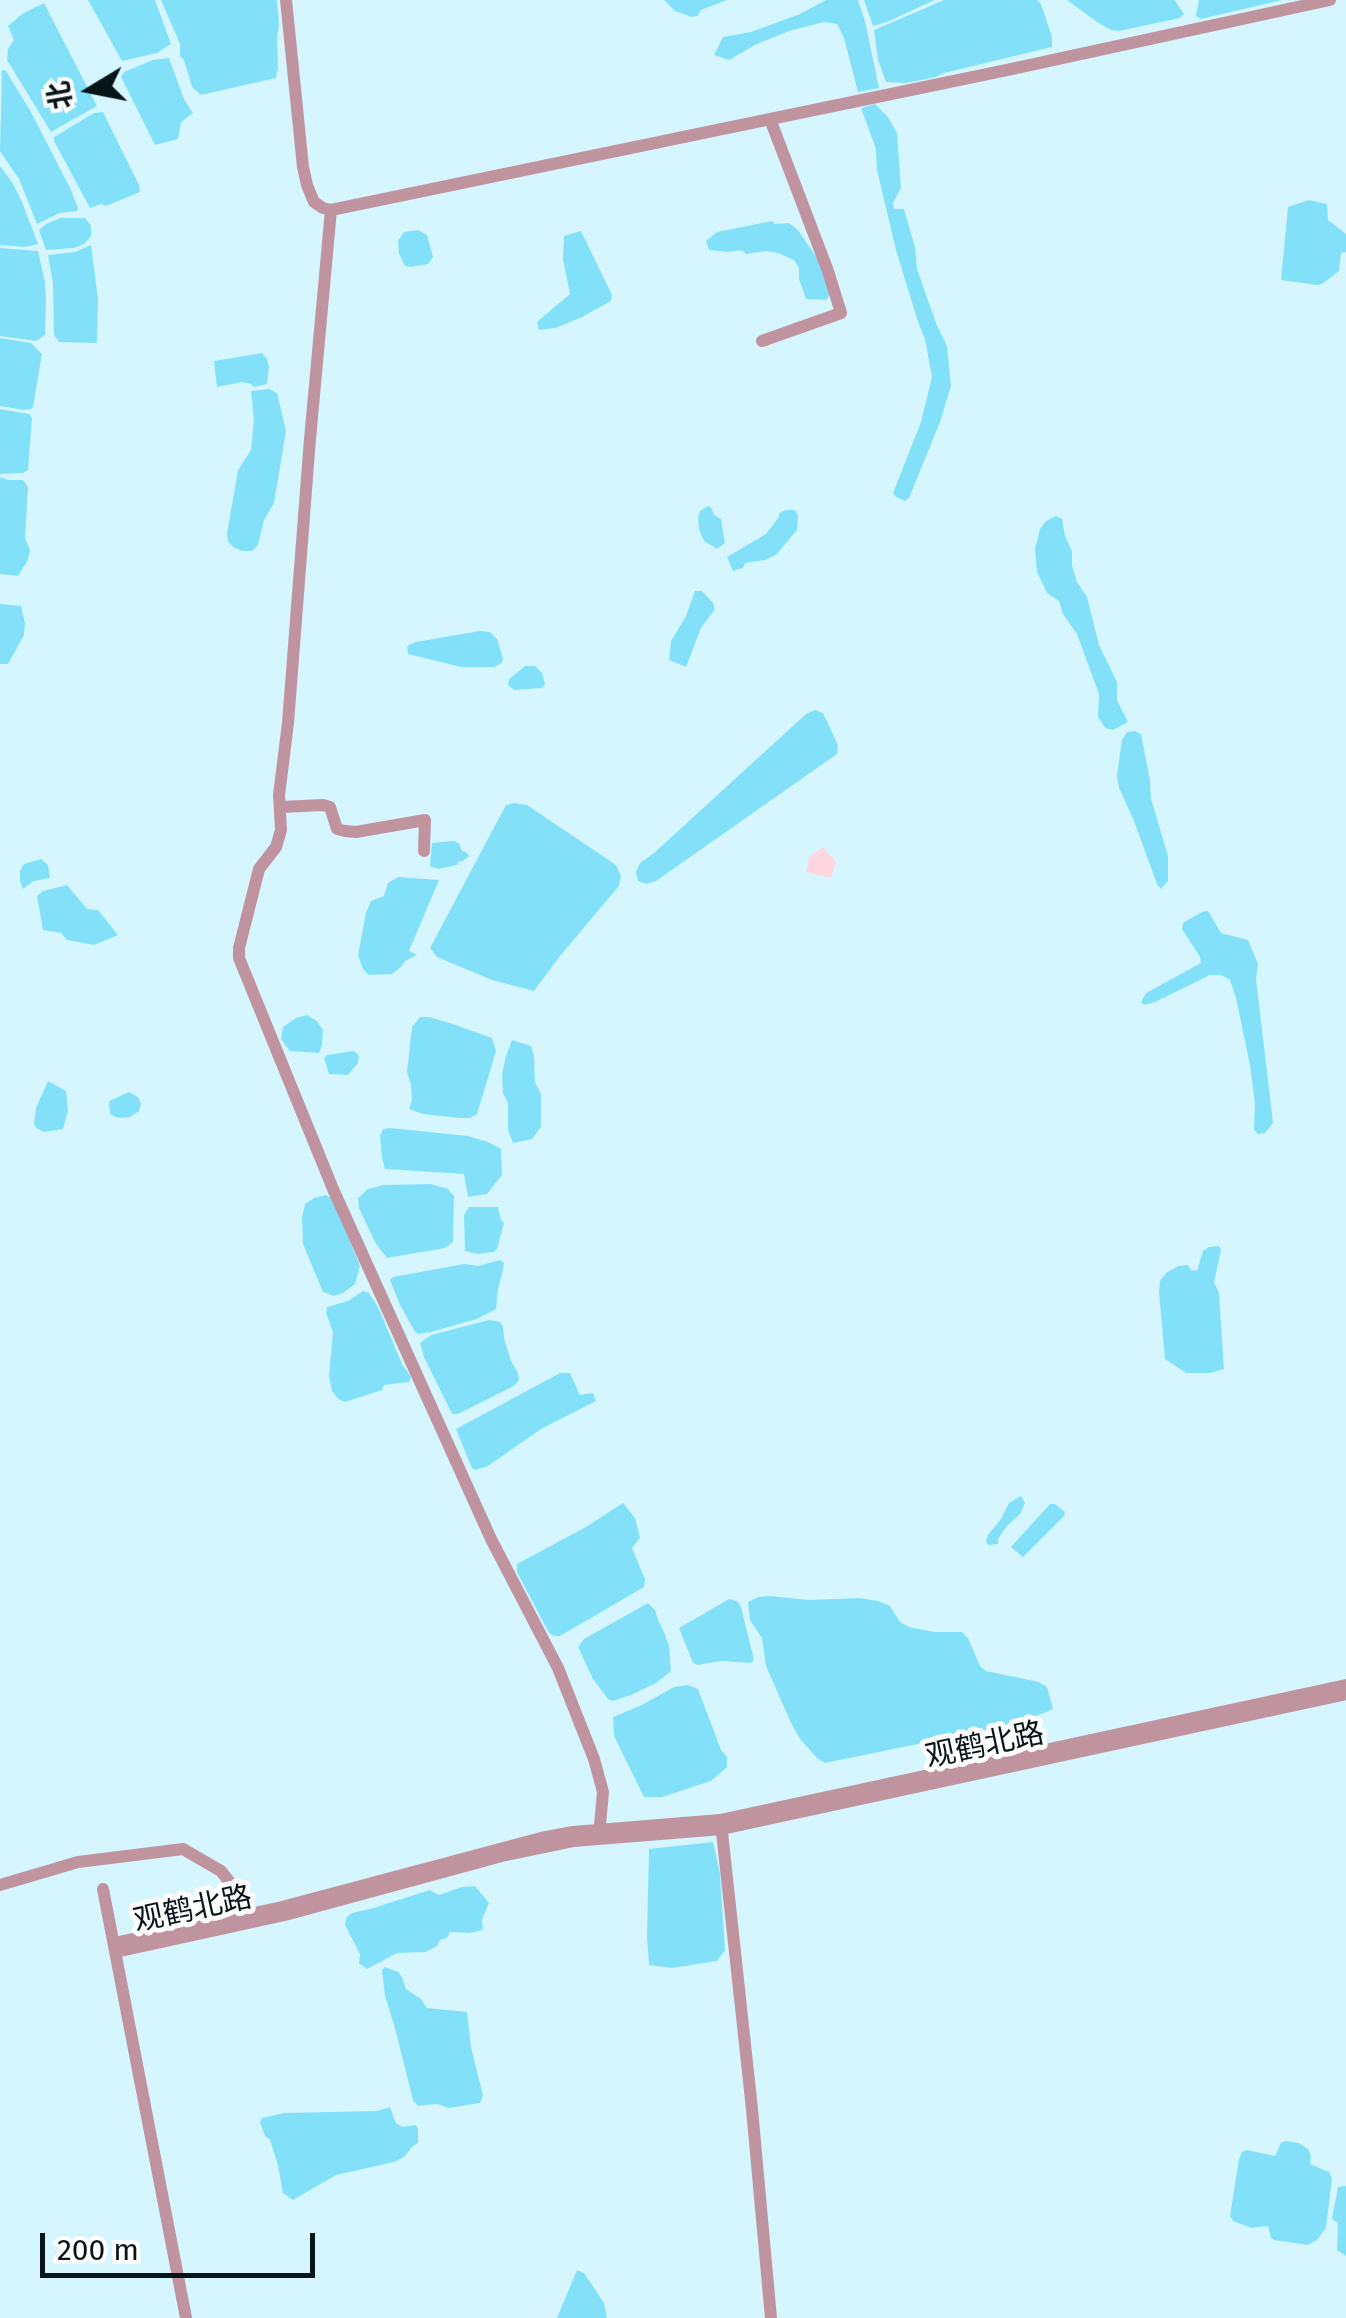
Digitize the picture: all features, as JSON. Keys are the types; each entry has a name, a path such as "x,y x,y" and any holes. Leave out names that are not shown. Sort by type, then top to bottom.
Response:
{"street":[{"path":"286,0 307,186 314,202 331,210 1330,0"},
{"path":"762,342 840,313 770,119"},
{"path":"331,210 288,723 278,795 280,830 276,848 259,869 238,958 333,1189 492,1538 558,1668 603,1792 599,1834"},
{"path":"281,807 330,807 337,828 356,832 425,820 424,851"},
{"name":"观鹤北路","path":"721,1824 1346,1685"},
{"name":"观鹤北路","path":"235,1921 114,1943 116,1952 235,1921 500,1847 574,1832 599,1834 721,1824 1346,1694"},
{"path":"721,1824 771,2318"},
{"path":"0,1884 78,1862 183,1848 222,1871 231,1884 235,1921"},
{"path":"103,1889 186,2318"}],"shaded area":[{"path":"823,847 836,862 831,878 806,872 809,857"}],"water":[{"path":"88,0 155,0 171,44 157,53 122,61"},
{"path":"161,0 277,0 276,78 201,95 192,87 180,56 180,44"},
{"path":"664,0 727,0 692,17 675,11"},
{"path":"826,0 858,0 879,88 858,92 837,24 824,22 789,31 729,60 714,55 723,37 751,32"},
{"path":"864,0 935,0 873,26"},
{"path":"944,0 1037,0 1052,37 1052,47 936,77 886,82 874,30"},
{"path":"1067,0 1175,0 1184,14 1119,31 1097,22"},
{"path":"1199,0 1282,0 1201,19 1196,16"},
{"path":"44,3 97,106 51,132 7,60 14,40 8,26"},
{"path":"169,58 193,113 181,122 178,139 155,145 121,77 124,72 153,60"},
{"path":"2,70 31,112 70,188 77,211 60,213 37,224 19,179 0,151"},
{"path":"875,104 897,133 901,188 894,209 904,209 917,269 947,346 951,386 940,422 905,501 893,493 921,422 932,377 925,339 896,250 877,170 876,149 861,108"},
{"path":"103,112 140,192 90,208 54,137 94,113"},
{"path":"0,166 22,202 38,244 0,245"},
{"path":"1309,200 1327,204 1328,220 1346,234 1346,252 1341,253 1339,271 1317,285 1281,280 1288,207"},
{"path":"60,218 85,218 91,226 91,236 74,248 46,250 39,230"},
{"path":"772,221 789,223 798,230 817,258 831,291 827,300 806,299 799,268 794,260 778,253 709,250 706,241 717,232"},
{"path":"418,230 427,235 433,257 428,264 405,266 398,241 404,232"},
{"path":"581,231 612,295 611,301 556,328 539,330 537,322 570,294 563,259 564,236"},
{"path":"91,245 98,299 97,343 59,342 54,335 48,255 75,252"},
{"path":"0,248 38,251 46,300 45,335 36,341 0,336"},
{"path":"0,338 31,343 42,354 31,409 0,406"},
{"path":"262,353 269,367 267,384 254,387 242,382 217,387 214,361"},
{"path":"269,389 277,393 286,431 274,503 264,520 258,545 252,551 242,551 233,547 227,534 238,470 251,450 251,391"},
{"path":"0,409 29,414 32,418 28,470 23,473 0,474"},
{"path":"0,477 23,480 28,487 25,538 30,550 18,576 0,574"},
{"path":"708,506 721,519 725,543 717,549 704,541 699,529 700,511"},
{"path":"795,510 797,530 776,555 745,563 743,568 733,571 727,557 766,534 779,513"},
{"path":"1056,516 1062,519 1077,582 1087,597 1099,645 1117,682 1117,700 1128,722 1113,730 1105,728 1098,717 1099,694 1077,634 1037,572 1035,549 1040,529"},
{"path":"695,591 702,591 715,609 701,628 686,667 669,660 671,641"},
{"path":"0,604 21,606 25,623 24,635 8,664 0,664"},
{"path":"490,632 497,639 502,663 494,667 461,667 408,654 407,646 416,642"},
{"path":"525,666 535,666 542,673 542,688 514,690 508,685 509,679"},
{"path":"815,710 823,713 838,745 837,754 656,881 638,881 640,863"},
{"path":"1127,732 1141,734 1151,799 1168,856 1168,881 1161,889 1119,788 1122,740"},
{"path":"506,805 527,805 616,865 621,876 619,886 534,991 492,980 437,957 430,948"},
{"path":"453,841 469,856 457,865 438,869 430,866 432,843"},
{"path":"41,859 48,865 50,878 34,881 23,889 20,871 24,864"},
{"path":"398,877 439,880 409,951 417,955 392,974 369,975 358,955 366,913 371,901 384,896 388,883"},
{"path":"67,885 87,909 98,910 118,935 94,945 43,930 37,896"},
{"path":"1208,911 1221,933 1248,940 1258,964 1256,979 1273,1123 1265,1133 1254,1130 1250,1065 1230,980 1210,975 1155,1002 1141,1002 1146,993 1201,963 1182,929 1183,923"},
{"path":"307,1015 323,1030 319,1053 290,1051 281,1039 283,1027"},
{"path":"420,1017 492,1038 496,1051 477,1114 470,1118 409,1109 412,1100 407,1072 412,1027"},
{"path":"512,1040 531,1046 535,1082 541,1094 541,1127 532,1139 513,1143 502,1074"},
{"path":"354,1051 359,1056 358,1063 348,1075 329,1074 324,1058 327,1055"},
{"path":"48,1081 66,1091 68,1111 63,1129 44,1132 34,1124 36,1108"},
{"path":"129,1092 138,1097 139,1111 130,1117 110,1114 109,1101"},
{"path":"383,1129 468,1136 488,1142 501,1149 502,1175 487,1194 468,1197 464,1174 385,1169 380,1136"},
{"path":"431,1184 448,1189 454,1196 453,1242 445,1248 387,1258 376,1244 358,1198 368,1189 383,1185"},
{"path":"326,1195 333,1199 360,1266 355,1284 334,1296 323,1292 303,1244 305,1204"},
{"path":"469,1207 498,1207 504,1223 494,1252 465,1251 464,1215"},
{"path":"1219,1246 1214,1282 1219,1293 1224,1369 1186,1373 1165,1359 1160,1281 1178,1266 1188,1265 1197,1271 1203,1251"},
{"path":"500,1260 504,1263 496,1309 477,1319 431,1332 415,1332 390,1280 464,1264 478,1266"},
{"path":"363,1291 369,1293 378,1307 411,1377 409,1382 384,1385 382,1390 345,1402 332,1391 329,1376 333,1332 326,1313 327,1307 348,1301"},
{"path":"489,1320 503,1326 519,1380 514,1386 452,1414 420,1343 431,1335"},
{"path":"560,1373 570,1373 580,1395 593,1393 596,1401 541,1429 488,1466 472,1468 456,1429"},
{"path":"1021,1496 1025,1503 1020,1514 1006,1527 998,1544 988,1545 988,1535 1009,1503"},
{"path":"623,1503 635,1518 640,1538 632,1548 645,1579 644,1587 554,1636 517,1572 517,1564"},
{"path":"1050,1504 1065,1512 1064,1516 1023,1557 1011,1547"},
{"path":"770,1596 878,1601 890,1606 900,1622 909,1627 962,1632 980,1666 986,1671 1039,1682 1047,1687 1053,1709 1020,1723 825,1763 800,1739 791,1723 766,1666 762,1638 750,1620 748,1602"},
{"path":"729,1599 741,1607 754,1660 693,1663 679,1628"},
{"path":"648,1603 655,1610 669,1646 671,1671 656,1683 613,1701 593,1679 578,1647 584,1639"},
{"path":"688,1685 698,1689 727,1757 727,1767 711,1781 662,1797 644,1797 614,1736 613,1717 674,1687"},
{"path":"713,1842 720,1874 725,1950 717,1961 672,1968 649,1965 649,1849"},
{"path":"475,1886 489,1903 482,1920 483,1930 450,1932 426,1952 397,1953 367,1969 359,1963 360,1954 345,1925 352,1913 430,1890 439,1895"},
{"path":"385,1967 398,1972 406,1989 427,2008 467,2012 483,2096 480,2103 449,2108 437,2104 418,2106 413,2100 385,1996"},
{"path":"390,2107 396,2123 403,2127 416,2125 418,2129 418,2143 404,2157 336,2175 293,2200 283,2193 270,2140 260,2122 262,2118 284,2113 377,2111"},
{"path":"1285,2141 1308,2149 1310,2164 1329,2172 1332,2178 1326,2228 1308,2245 1274,2240 1268,2226 1251,2228 1230,2216 1242,2152 1275,2156"},
{"path":"1346,2186 1346,2256 1337,2250 1338,2223 1332,2219 1338,2187"},
{"path":"577,2270 584,2273 604,2303 607,2318 557,2318"}]}
